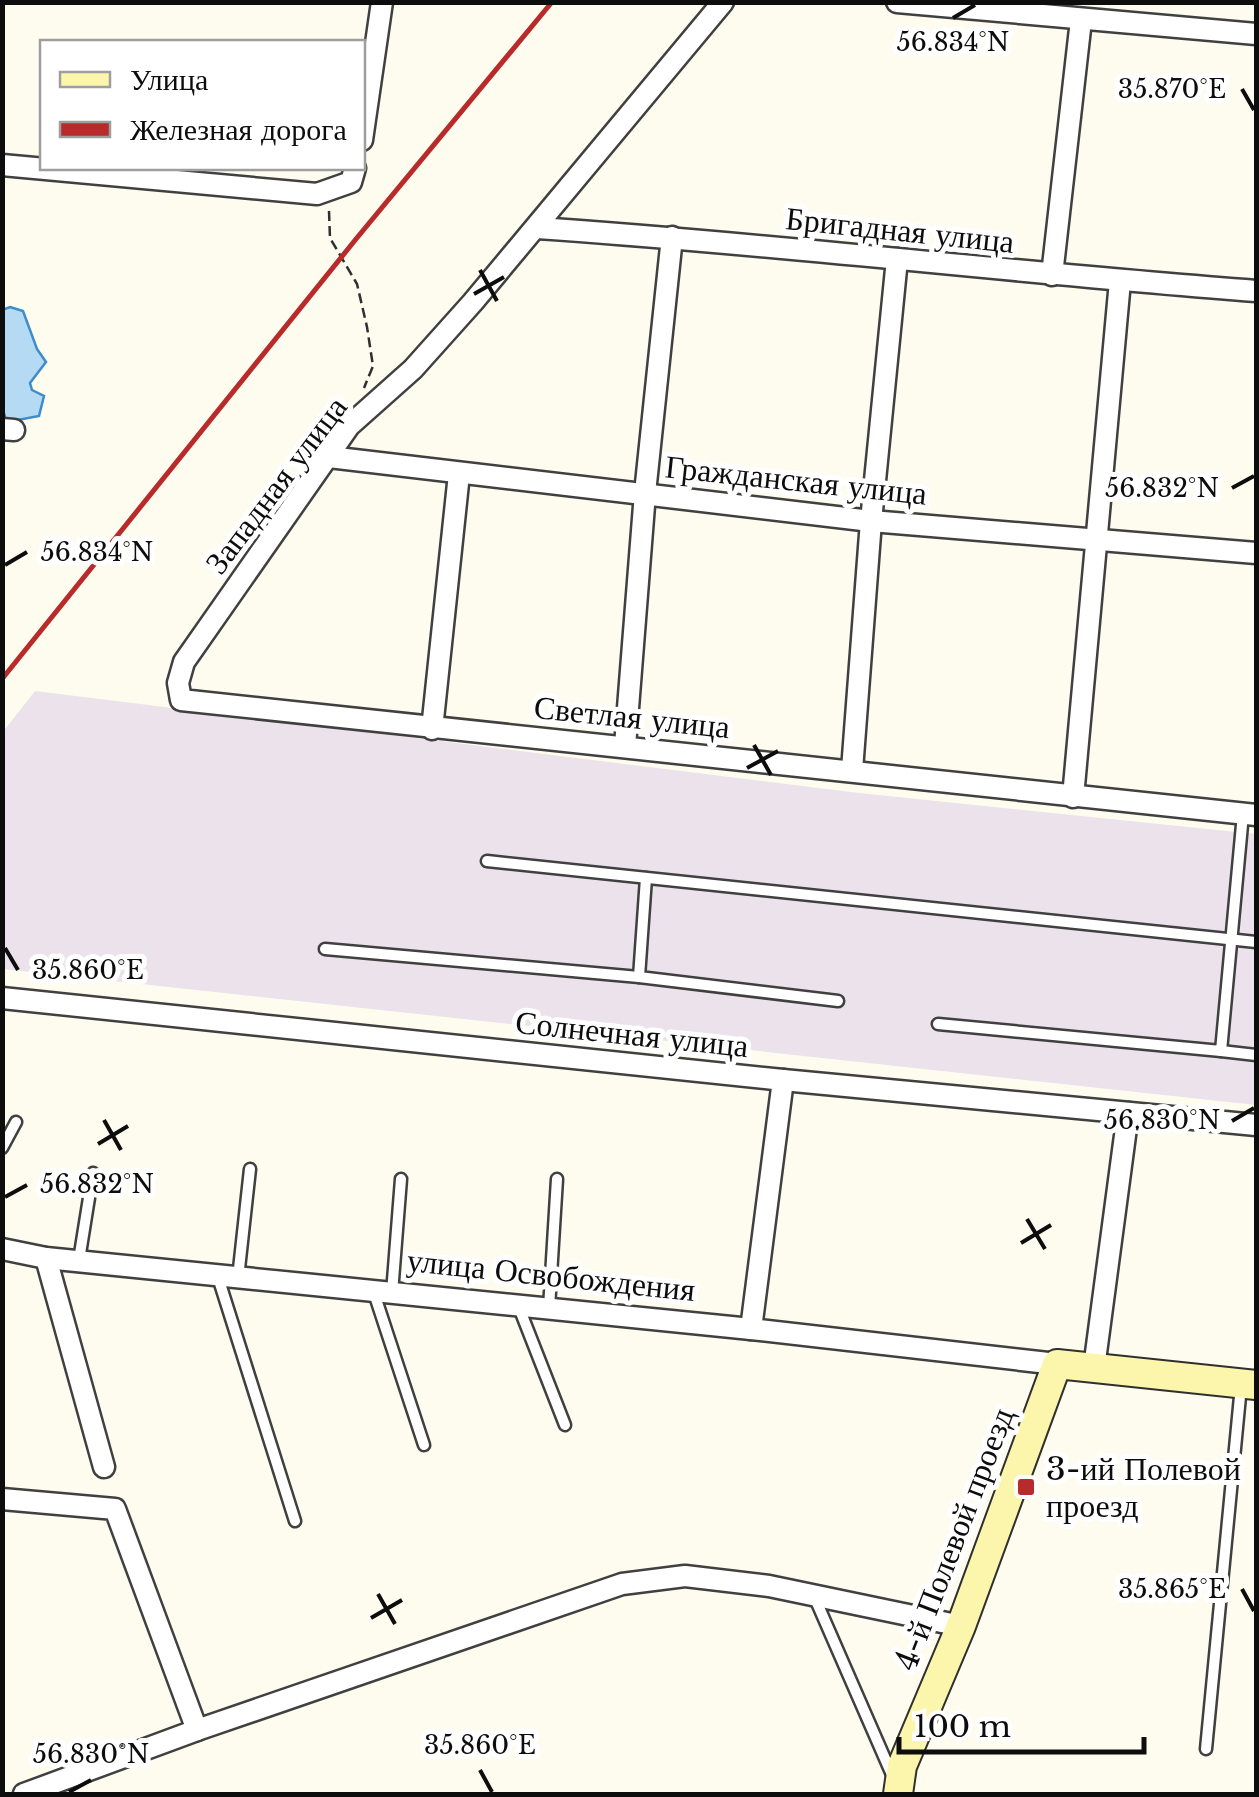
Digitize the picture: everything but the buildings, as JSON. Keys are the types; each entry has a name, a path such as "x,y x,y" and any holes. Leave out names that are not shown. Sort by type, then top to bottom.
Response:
{"street":[{"path":"365,119 382,2"},
{"name":"Западная улица","path":"181,700 178,682 184,662 349,426 413,369 537,228 724,2"},
{"path":"897,2 1256,34"},
{"path":"1052,275 1081,20"},
{"path":"2,165 40,168"},
{"path":"56,170 317,194 353,174"},
{"name":"Бригадная улица","path":"537,228 1256,291"},
{"path":"625,746 644,493 672,237"},
{"path":"852,770 897,259"},
{"path":"1073,797 1120,281"},
{"name":"Гражданская улица","path":"329,457 871,521 1256,553"},
{"path":"432,729 459,474"},
{"name":"Светлая улица","path":"181,700 1250,815"},
{"name":"Солнечная улица","path":"2,998 1256,1126"},
{"path":"752,1329 783,1080"},
{"path":"1094,1368 1128,1113"},
{"name":"улица Освобождения","path":"2,1249 46,1258 1249,1384"},
{"path":"46,1258 104,1467"},
{"name":"4-й Полевой проезд","path":"898,1792 902,1766 961,1626 1057,1364"},
{"path":"2,1500 115,1509 197,1730"},
{"path":"24,1794 197,1730 622,1584 685,1576 769,1586 961,1626"}],"lane":[{"path":"1221,1051 1250,815"},
{"path":"487,861 1256,942"},
{"path":"639,977 646,878"},
{"path":"325,950 639,977 838,1001"},
{"path":"938,1024 1256,1055"},
{"path":"2,1148 16,1122"},
{"path":"238,1278 250,1170"},
{"path":"79,1260 93,1173"},
{"path":"401,1179 382,1292 424,1445"},
{"path":"549,1310 557,1179"},
{"path":"216,1274 294,1521"},
{"path":"518,1305 566,1425"},
{"path":"1206,1749 1249,1384"},
{"path":"813,1595 898,1792"}],"path":[{"path":"329,190 330,238 357,284 373,366 349,426"}],"shaded area":[{"path":"35,691 859,793 1256,834 1256,1105 3,969 2,733"}],"water":[{"path":"10,307 23,311 46,362 30,383 32,390 44,396 39,416 7,422 2,408 2,310"}],"railway":[{"path":"2,679 552,2"}],"place":[{"name":"3-ий Полевой проезд","path":"1026,1487"}]}
